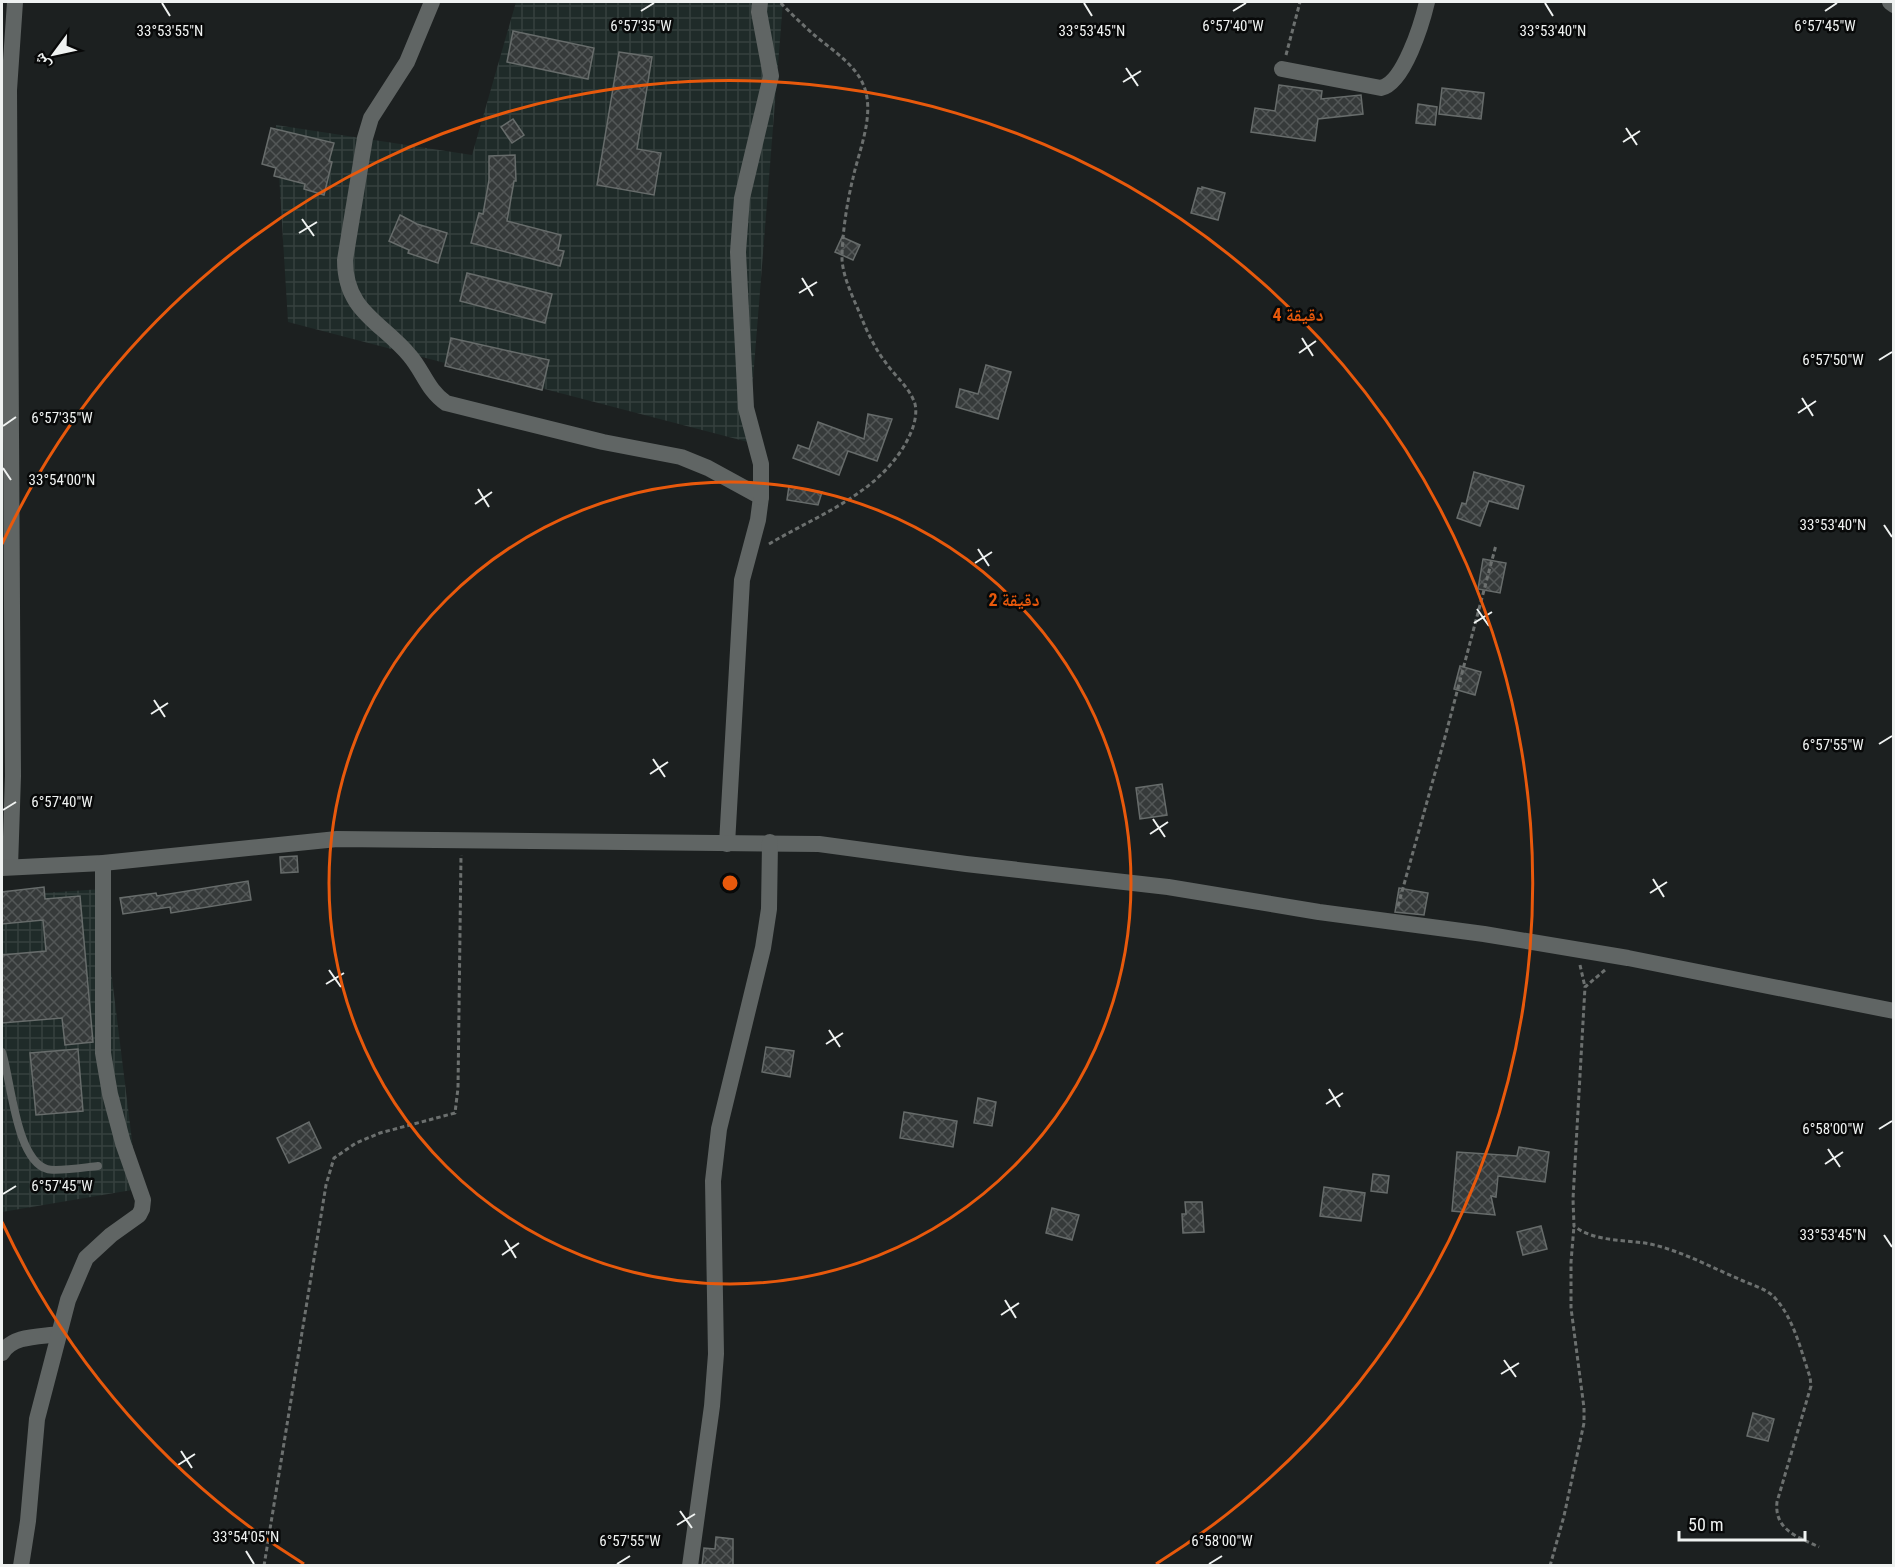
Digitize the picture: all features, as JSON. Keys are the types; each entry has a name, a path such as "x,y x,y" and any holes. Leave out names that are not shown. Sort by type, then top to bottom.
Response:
{"street":[{"path":"15,2 9,90 13,776 6,867 103,863 337,839 819,844 966,864 1168,887 1484,934 1628,958 1893,1011"},
{"path":"432,2 407,62 371,118 365,138 345,260 345,275 357,303 373,323 410,356 438,398 454,407 611,444 681,457 708,468 761,496"},
{"path":"727,844 741,580 758,520 761,496 761,464 746,408 738,252 742,198 771,75 759,12 760,2"},
{"path":"1282,69 1374,87 1387,87 1395,80 1405,62 1427,2"},
{"path":"1890,2 1893,5"},
{"path":"690,1566 712,1406 716,1354 713,1181 719,1129 763,948 769,909 770,842"},
{"path":"21,1566 28,1521 36,1419 68,1300 86,1258 111,1235 139,1215 142,1209 143,1200 123,1143 110,1094 103,1053 103,863"},
{"path":"2,1353 6,1346 14,1340 58,1334"}],"lane":[{"path":"2,1052 18,1125 34,1161 48,1170 98,1166"}],"path":[{"path":"747,557 858,494 871,484 906,442 912,429 916,409 907,389 876,348 863,321 842,259 852,180 863,141 867,109 867,96 863,83 846,63 780,2"},
{"path":"1282,69 1300,2"},
{"path":"1393,922 1496,545"},
{"path":"264,1566 326,1185 334,1158 356,1143 380,1133 454,1113 458,1088 461,841"},
{"path":"1551,1566 1584,1423 1571,1308 1571,1263 1585,987 1606,970 1628,958"},
{"path":"1574,1226 1588,1236 1651,1244 1703,1262 1761,1288 1774,1296 1781,1305 1789,1319 1810,1377 1811,1386 1777,1502 1776,1513 1780,1522 1788,1530 1820,1547"}],"shaded area":[{"path":"516,2 783,2 748,442 288,322 276,125 472,155"},
{"path":"101,889 138,1189 2,1212 2,896"}],"building":[{"path":"513,31 594,48 588,79 507,62"},
{"path":"619,52 652,57 637,149 661,153 654,195 597,185"},
{"path":"1279,85 1322,91 1321,99 1361,95 1363,114 1318,119 1315,141 1251,132 1255,108 1275,111"},
{"path":"1442,88 1484,93 1481,119 1439,114"},
{"path":"1418,104 1437,107 1435,125 1416,123"},
{"path":"513,119 524,135 512,143 501,127"},
{"path":"271,128 334,143 324,195 304,189 305,184 274,176 276,168 262,164"},
{"path":"515,155 516,181 514,181 507,221 561,235 558,250 564,251 560,266 471,243 479,213 483,214 489,180 489,156"},
{"path":"1202,187 1225,193 1218,220 1191,213 1198,188 1202,189"},
{"path":"400,215 417,224 447,233 438,263 408,253 409,250 389,241"},
{"path":"842,237 860,245 853,260 835,252"},
{"path":"467,273 552,294 545,323 460,301"},
{"path":"451,338 549,360 542,390 445,366"},
{"path":"986,365 1011,372 998,419 956,407 960,389 978,394"},
{"path":"868,414 892,419 877,461 848,451 839,475 793,458 798,445 809,449 818,422 864,439"},
{"path":"1474,472 1524,486 1518,509 1489,501 1480,526 1457,518 1462,503 1466,504"},
{"path":"789,486 822,492 818,505 787,500"},
{"path":"1483,559 1506,563 1500,593 1478,589"},
{"path":"1460,666 1481,672 1475,695 1454,689"},
{"path":"1162,784 1167,815 1140,819 1136,788"},
{"path":"297,856 298,872 281,873 280,857"},
{"path":"248,881 251,900 171,913 170,907 123,914 120,898 156,893 157,896"},
{"path":"44,887 45,899 80,896 93,1042 65,1045 62,1018 2,1023 2,955 46,951 43,920 2,924 2,892"},
{"path":"1399,888 1428,893 1424,915 1395,912"},
{"path":"766,1047 794,1051 790,1077 762,1072"},
{"path":"78,1049 83,1111 36,1115 30,1053"},
{"path":"978,1098 996,1102 992,1126 974,1123"},
{"path":"904,1112 957,1121 953,1147 900,1138"},
{"path":"309,1122 321,1148 289,1163 277,1138"},
{"path":"1519,1147 1549,1152 1545,1182 1498,1176 1496,1197 1491,1196 1495,1215 1452,1211 1457,1152 1517,1156"},
{"path":"1373,1174 1389,1176 1387,1193 1371,1191"},
{"path":"1324,1187 1365,1193 1361,1221 1320,1216"},
{"path":"1185,1202 1202,1202 1204,1232 1183,1233 1182,1214 1186,1214"},
{"path":"1052,1208 1079,1215 1072,1240 1046,1233"},
{"path":"1541,1226 1547,1249 1523,1255 1517,1232"},
{"path":"1753,1413 1774,1419 1768,1441 1747,1436"},
{"path":"716,1537 733,1539 733,1566 702,1566 704,1548 715,1549"}]}
